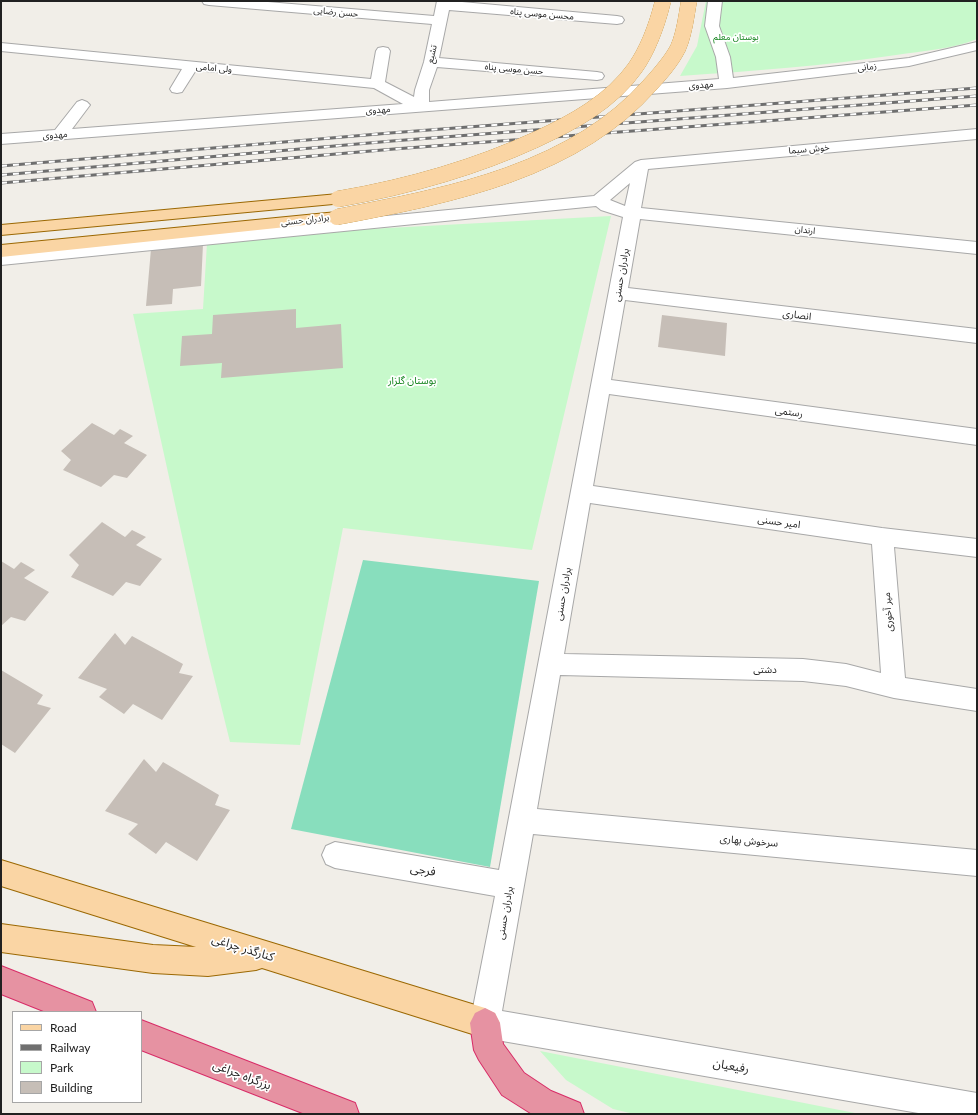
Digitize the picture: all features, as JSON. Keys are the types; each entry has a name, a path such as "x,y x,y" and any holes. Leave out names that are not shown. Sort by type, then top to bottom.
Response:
{"highway":[{"path":"1,980 79,1011"},
{"path":"485,1024 489,1050 512,1084 540,1102 569,1114"},
{"name":"بزرگراه چراغی","path":"142,1035 344,1114"}],"main road":[{"name":"برادران حسنی","path":"1,230 338,199 420,183 458,172 492,160 548,134 571,122 602,101 628,77 649,43 657,26 663,1"},
{"name":"برادران حسنی","path":"1,250 337,217 441,196 514,173 593,134 634,104 650,87 671,60 682,37 689,1"},
{"name":"کنارگذر چراغی","path":"1,873 485,1024"},
{"path":"1,938 153,959 208,962 263,955"}],"street":[{"name":"حسن رضایی","path":"209,1 440,21"},
{"path":"715,1 712,26 723,57 726,84"},
{"name":"تشیع","path":"421,107 422,90 431,62 444,3"},
{"name":"محسن موسی پناه","path":"444,3 617,20"},
{"name":"زمانی","path":"755,81 909,62 977,46"},
{"name":"ولی امامی","path":"1,47 377,84 421,107"},
{"path":"377,84 383,51"},
{"name":"حسن موسی پناه","path":"431,62 598,76"},
{"path":"177,89 191,66"},
{"name":"مهدوی","path":"1,139 755,81"},
{"path":"63,130 82,105"},
{"path":"9,124 84,132"},
{"name":"خوش سیما","path":"641,165 977,134"},
{"path":"1,259 599,200 641,165"},
{"name":"برادران حسنی","path":"485,1024 641,165"},
{"name":"ارندان","path":"599,200 607,206 625,212 977,248"},
{"name":"انصاری","path":"618,293 977,336"},
{"name":"رستمی","path":"601,386 977,437"},
{"name":"امیر حسنی","path":"581,493 882,537 977,548"},
{"name":"میر آخوری","path":"882,537 894,687"},
{"name":"دشتی","path":"550,664 803,670 846,675 894,687 977,700"},
{"name":"سرخوش بهاری","path":"522,820 977,863"},
{"name":"فرجی","path":"335,856 510,884"},
{"name":"رفیعیان","path":"485,1024 977,1108"}],"green space":[{"name":"بوستان معلم","path":"706,1 977,1 977,39 927,51 869,59 788,68 680,76 697,46"},
{"name":"بوستان گلزار","path":"611,216 532,550 343,528 300,745 230,742 207,649 133,314 203,309 207,243 351,230"},
{"path":"363,560 539,581 490,867 291,829"},
{"path":"540,1051 860,1114 634,1114 613,1109 566,1080"}],"building":[{"path":"203,244 201,286 173,289 172,304 146,306 151,249"},
{"path":"296,309 296,328 341,324 343,368 221,378 222,363 180,366 182,336 212,334 213,315"},
{"path":"662,315 727,323 725,356 658,347"},
{"path":"92,423 114,435 120,429 133,436 124,443 147,455 127,478 114,475 101,487 63,470 71,460 61,451"},
{"path":"102,522 125,537 132,530 146,537 136,545 162,559 140,586 126,582 113,596 71,577 79,565 69,555"},
{"path":"1,561 14,569 21,562 35,570 24,578 49,592 25,621 11,617 1,626"},
{"path":"115,633 125,645 132,636 183,664 179,673 193,676 162,720 133,704 124,714 99,697 107,689 78,678"},
{"path":"1,670 43,695 37,704 51,708 15,753 1,744"},
{"path":"144,759 156,772 163,762 219,795 215,805 230,810 197,861 166,842 156,854 128,834 138,824 105,811"}],"railway":[{"path":"1,166 390,133 977,88"},
{"path":"1,175 392,141 977,96"},
{"path":"1,183 394,149 977,105"}]}
